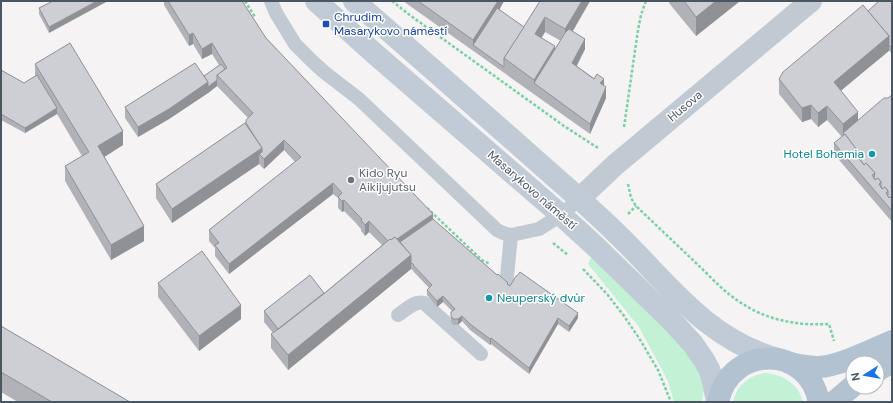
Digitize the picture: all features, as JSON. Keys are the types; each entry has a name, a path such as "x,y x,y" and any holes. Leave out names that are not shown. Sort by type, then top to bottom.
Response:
{"main road":[{"name":"Masarykovo náměstí","path":"316,1 561,215 658,307 693,344 704,360 713,380 717,402"},
{"name":"Masarykovo náměstí","path":"354,1 612,229 664,283 708,324 730,339 760,354 782,360 798,368 809,378 816,391 819,402"},
{"path":"782,360 801,365 818,367 830,365 892,341"},
{"name":"Masarykovo náměstí","path":"717,402 724,383 742,366 765,358 782,360"},
{"path":"834,402 845,393"}],"street":[{"name":"Husova","path":"579,199 633,150 812,1"}],"lane":[{"path":"271,1 276,13 295,44 313,62 360,99 497,230 511,235 506,287"},
{"name":"Husova","path":"511,235 539,230 561,215 579,199"},
{"path":"398,315 418,302 422,302 464,331 481,354"}],"path":[{"path":"392,1 564,126 601,150 628,183 631,198 636,206 734,298 753,310 771,318 794,323 829,324 841,362"},
{"path":"633,150 622,136 638,30 646,1"},
{"path":"582,268 607,294 639,338 658,370 671,402"}],"green space":[{"path":"593,254 690,353 705,383 702,402 674,402 668,381 639,327 588,264"},
{"path":"764,373 777,375 788,381 801,395 803,402 733,402 737,391 748,379"}],"building":[{"path":"53,1 97,1 49,27 39,8"},
{"path":"168,1 242,1 266,38 433,214 397,239 395,237 388,241 369,221 365,225 361,220 362,219 344,200 342,201 338,197 342,193 333,183 229,264 215,245 219,243 209,230 301,157 284,140 264,159 259,154 262,152 262,148 246,123 246,120 253,113 217,75 227,68 212,43 202,49 193,33 189,35"},
{"path":"418,1 498,1 473,40"},
{"path":"540,1 582,1 565,29 545,17 535,34 555,46 534,80 504,58"},
{"path":"684,1 716,1 696,17"},
{"path":"879,1 892,1 892,48 889,45 889,36 868,11"},
{"path":"863,5 889,36 834,82 858,112 843,124 827,106 818,113 811,105 802,108 779,79 783,72"},
{"path":"497,8 524,27 504,58 504,67 473,45"},
{"path":"569,29 585,39 572,63 594,79 597,74 604,79 600,83 606,87 590,124 534,83"},
{"path":"70,43 123,131 98,146 144,226 111,245 65,166 89,152 35,64"},
{"path":"195,63 208,82 169,109 138,127 125,107"},
{"path":"221,64 225,69 217,75 217,80 208,87 208,82 204,76"},
{"path":"1,70 24,83 37,75 57,108 25,128 1,114"},
{"name":"Hotel Bohemia","path":"892,95 892,196 889,198 888,191 885,187 882,189 881,182 878,178 875,180 875,173 866,163 864,165 859,158 859,153 843,133 884,98 888,98"},
{"path":"245,123 262,148 172,209 156,184"},
{"path":"845,134 859,153 856,155 864,165 866,163 875,173 872,175 875,180 878,178 881,182 879,184 882,189 885,187 888,191 886,193 889,198 892,196 892,211 834,143"},
{"name":"Neuperský dvůr","path":"433,219 510,286 520,272 578,313 569,326 558,318 529,368 491,338 490,339 470,324 462,316 458,319 453,319 451,312 455,309 443,296 437,301 427,290 432,285 411,263 411,255 400,242"},
{"path":"395,237 411,255 288,355 271,334 326,292 390,239 391,240"},
{"path":"202,251 241,305 199,336 158,283"},
{"path":"310,275 324,293 278,329 264,311"},
{"path":"1,326 130,402 52,402 1,372"}],"place":[{"name":"Chrudim, Masarykovo náměstí","path":"326,24"},
{"name":"Hotel Bohemia","path":"872,154"},
{"name":"Kido Ryu Aikijujutsu","path":"351,180"},
{"name":"Neuperský dvůr","path":"489,298"}]}
